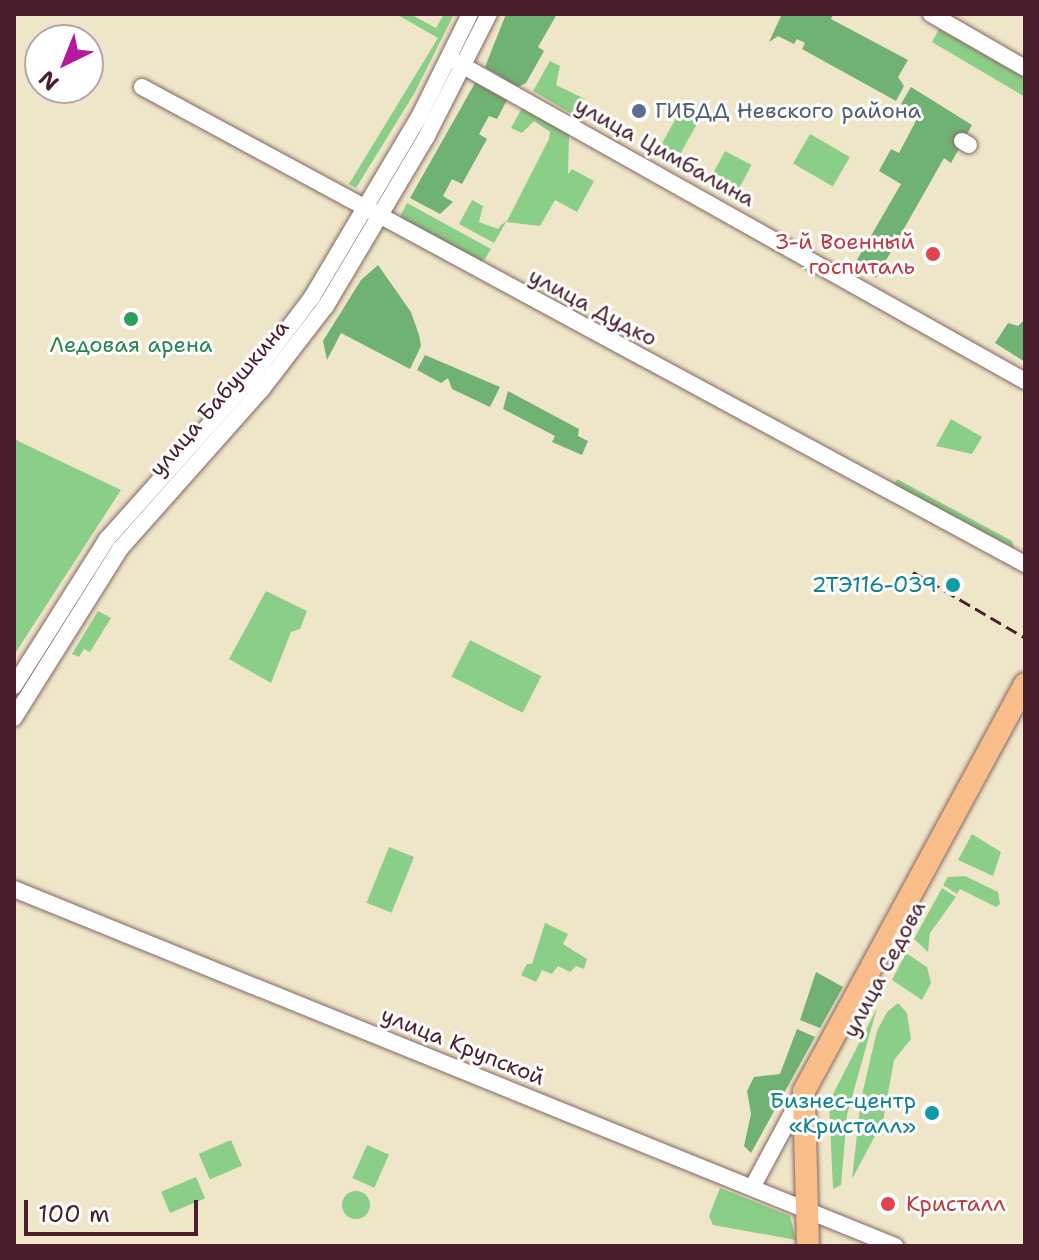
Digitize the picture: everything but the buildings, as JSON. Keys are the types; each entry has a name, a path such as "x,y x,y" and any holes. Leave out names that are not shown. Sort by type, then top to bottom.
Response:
{"main road":[{"name":"улица Седова","path":"821,1246 804,1091 1025,684"},
{"name":"улица Седова","path":"808,1246 817,1213 815,1129 821,1087 1025,710"}],"street":[{"name":"улица Бабушкина","path":"14,718 120,549 301,341 380,218 457,63 470,14"},
{"name":"улица Бабушкина","path":"14,686 107,539 281,341 489,14"},
{"path":"931,14 1025,68"},
{"name":"улица Цимбалина","path":"457,63 1025,381"},
{"name":"улица Дудко","path":"142,87 1025,564"},
{"name":"улица Крупской","path":"14,889 895,1246"},
{"name":"улица Седова","path":"753,1186 804,1091"}],"green space":[{"path":"396,14 410,14 436,28 444,14 454,14 414,94 356,188 349,184 438,38"},
{"path":"506,14 557,14 538,47 544,51 526,83 518,87 485,67"},
{"path":"782,14 833,14 831,19 908,60 898,77 904,86 896,101 802,49 805,43 797,39 794,44 778,36 769,42"},
{"path":"939,29 1025,78 1025,97 932,42"},
{"path":"550,61 560,66 556,85 585,99 572,114 533,91"},
{"path":"475,83 507,100 497,119 489,116 479,134 487,139 462,184 452,179 443,196 453,202 440,214 410,198"},
{"path":"911,87 972,125 951,163 944,158 876,278 854,265 901,184 879,171 891,149 899,153 919,115 901,104"},
{"path":"685,102 703,112 675,164 656,154"},
{"path":"522,108 569,134 568,174 572,169 594,181 577,212 555,200 540,226 506,222 494,243 459,224 472,200 483,206 479,222 498,229 507,221 550,132 534,121 522,133 511,128"},
{"path":"810,134 850,157 833,186 793,163"},
{"path":"725,151 751,165 735,196 709,182"},
{"path":"407,203 491,249 485,259 479,263 399,219"},
{"path":"378,265 411,312 419,335 421,346 410,369 341,333 327,360 323,341 361,280"},
{"path":"1025,319 1025,362 995,343 1008,323 1018,326"},
{"path":"425,355 500,387 490,407 452,389 448,378 441,383 417,370"},
{"path":"508,391 579,429 578,436 588,441 582,455 552,442 555,436 503,409"},
{"path":"951,419 982,437 972,454 936,446"},
{"path":"14,439 121,490 14,655"},
{"path":"897,479 1012,541 1014,548 894,485"},
{"path":"266,591 307,611 300,629 291,632 271,683 229,659"},
{"path":"98,611 111,618 90,652 84,649 79,657 72,654"},
{"path":"470,640 541,676 523,713 451,677"},
{"path":"972,834 1001,852 993,876 958,860"},
{"path":"389,847 414,857 392,913 367,903"},
{"path":"965,876 998,892 1000,904 996,907 960,889 957,894 943,885 948,877"},
{"path":"942,888 956,897 930,933 928,952 914,939"},
{"path":"545,923 568,934 563,944 587,959 584,969 576,966 570,972 558,966 552,974 542,970 536,982 521,975 527,964 532,964"},
{"path":"906,953 927,967 931,983 922,1000 892,980"},
{"path":"816,972 843,987 820,1028 800,1020"},
{"path":"898,1003 907,1013 911,1039 894,1060 883,1121 852,1179 861,1099 877,1031 887,1012"},
{"path":"877,1008 847,1115 841,1185 833,1189 829,1102"},
{"path":"797,1029 815,1037 751,1153 744,1146 751,1114 747,1091 754,1077 780,1074"},
{"path":"231,1140 242,1166 210,1179 199,1154"},
{"path":"367,1145 389,1155 374,1188 352,1178"},
{"path":"196,1177 205,1198 170,1213 161,1192"},
{"path":"720,1188 790,1216 796,1240 713,1225 709,1216"},
{"path":"356,1191 366,1195 370,1205 366,1215 356,1219 346,1215 342,1205 346,1195"}],"railway":[{"path":"913,572 1024,637"}],"place":[{"name":"ГИБДД Невского района","path":"639,111"},
{"name":"3-й Военный госпиталь","path":"933,254"},
{"name":"Ледовая арена","path":"131,319"},
{"name":"2ТЭ116-039","path":"953,585"},
{"name":"Бизнес-центр «Кристалл»","path":"932,1113"},
{"name":"Кристалл","path":"888,1204"}]}
